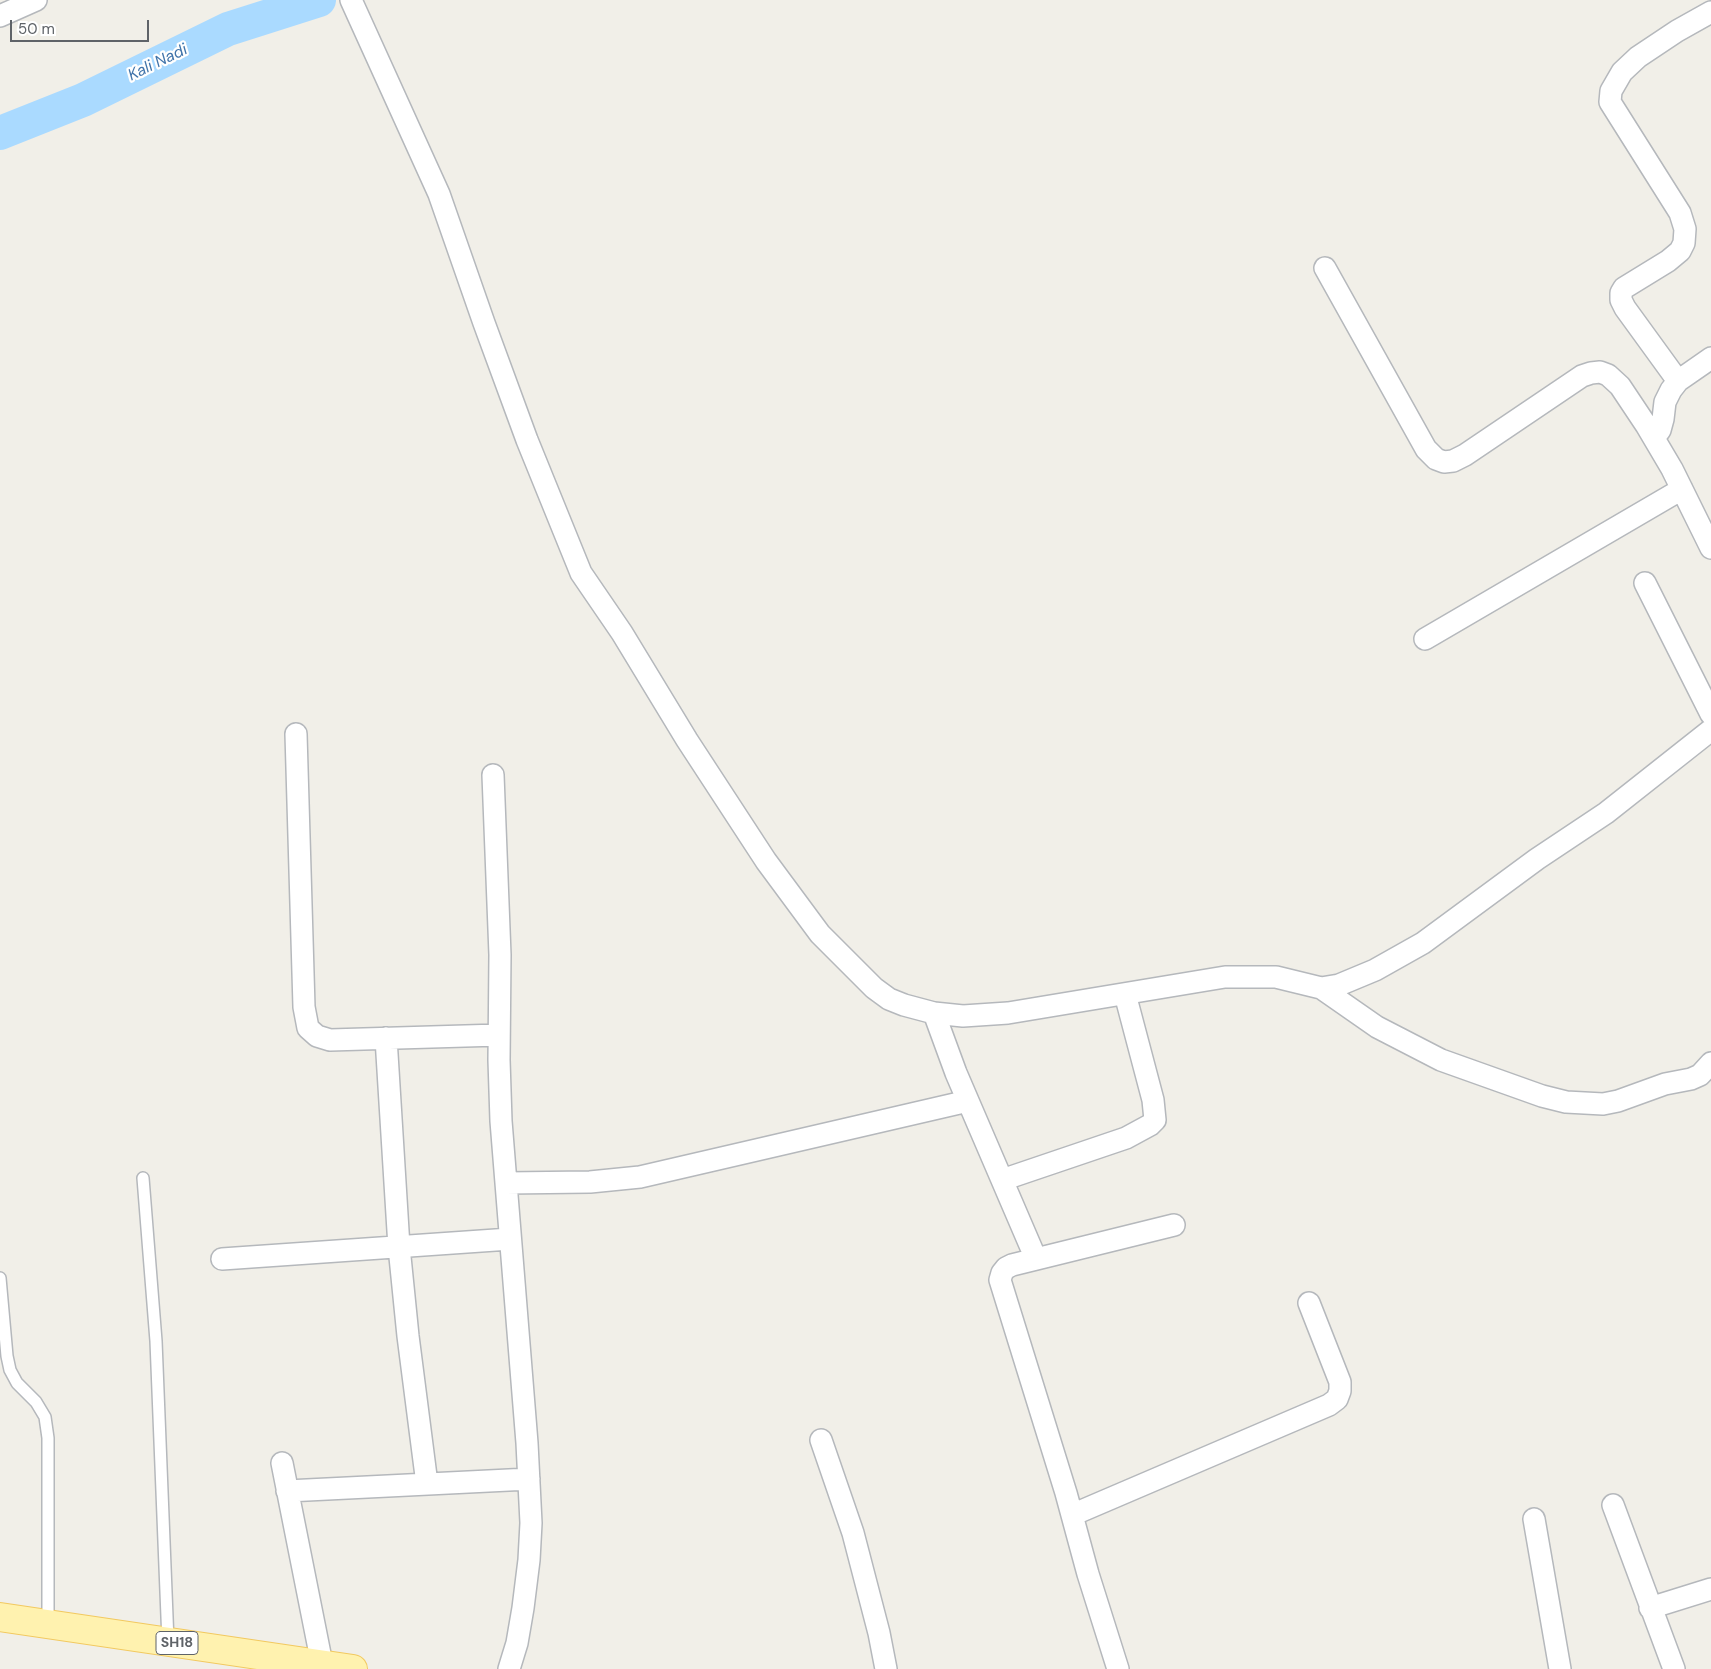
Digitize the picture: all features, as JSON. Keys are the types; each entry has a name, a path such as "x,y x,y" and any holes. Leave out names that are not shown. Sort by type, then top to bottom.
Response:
{"main road":[{"name":"SH18","path":"0,1617 353,1669"}],"street":[{"path":"0,16 36,0"},
{"path":"350,0 439,194 527,440 581,573 622,633 687,740 766,861 820,934 874,988 889,999 904,1005 934,1013 964,1016 1008,1013 1225,977 1276,977 1321,988 1376,1027 1441,1060 1542,1096 1566,1102 1603,1104 1618,1101 1665,1084 1691,1079 1700,1075 1711,1063"},
{"path":"1678,380 1625,308 1621,300 1621,293 1624,288 1668,261 1680,251 1684,242 1685,229 1680,213 1610,102 1611,90 1622,72 1638,57 1677,31 1711,12"},
{"path":"1326,268 1426,449 1436,459 1444,462 1453,461 1465,455 1582,376 1600,372 1615,380 1654,438 1711,548"},
{"path":"1654,438 1660,430 1664,419 1665,402 1670,390 1678,380 1711,358"},
{"path":"1425,639 1682,489"},
{"path":"1645,583 1711,714"},
{"path":"1321,988 1339,985 1375,970 1423,943 1537,859 1606,813 1711,730"},
{"path":"296,734 304,1007 308,1028 317,1036 330,1040 499,1036"},
{"path":"493,774 500,955 501,1121 531,1523 524,1608 517,1643 509,1669"},
{"path":"1002,1180 1126,1138 1150,1125 1154,1120 1153,1100 1125,994"},
{"path":"934,1013 968,1101 1036,1259"},
{"path":"386,1038 398,1246 427,1484"},
{"path":"506,1183 590,1182 640,1177 968,1101"},
{"path":"1118,1669 1000,1280 1006,1268 1174,1225"},
{"path":"222,1259 510,1239"},
{"path":"1072,1515 1315,1412 1337,1399 1340,1382 1309,1302"},
{"path":"820,1440 853,1533 879,1633 886,1669"},
{"path":"282,1463 322,1664"},
{"path":"287,1491 529,1479"},
{"path":"1613,1505 1674,1669"},
{"path":"1534,1519 1560,1669"},
{"path":"1650,1608 1711,1589"}],"lane":[{"path":"144,1178 156,1341 168,1642"},
{"path":"0,1278 10,1370 16,1383 36,1402 45,1417 48,1438 48,1624"}],"waterway":[{"name":"Kali Nadi","path":"0,133 83,100 228,29 319,0"}]}
